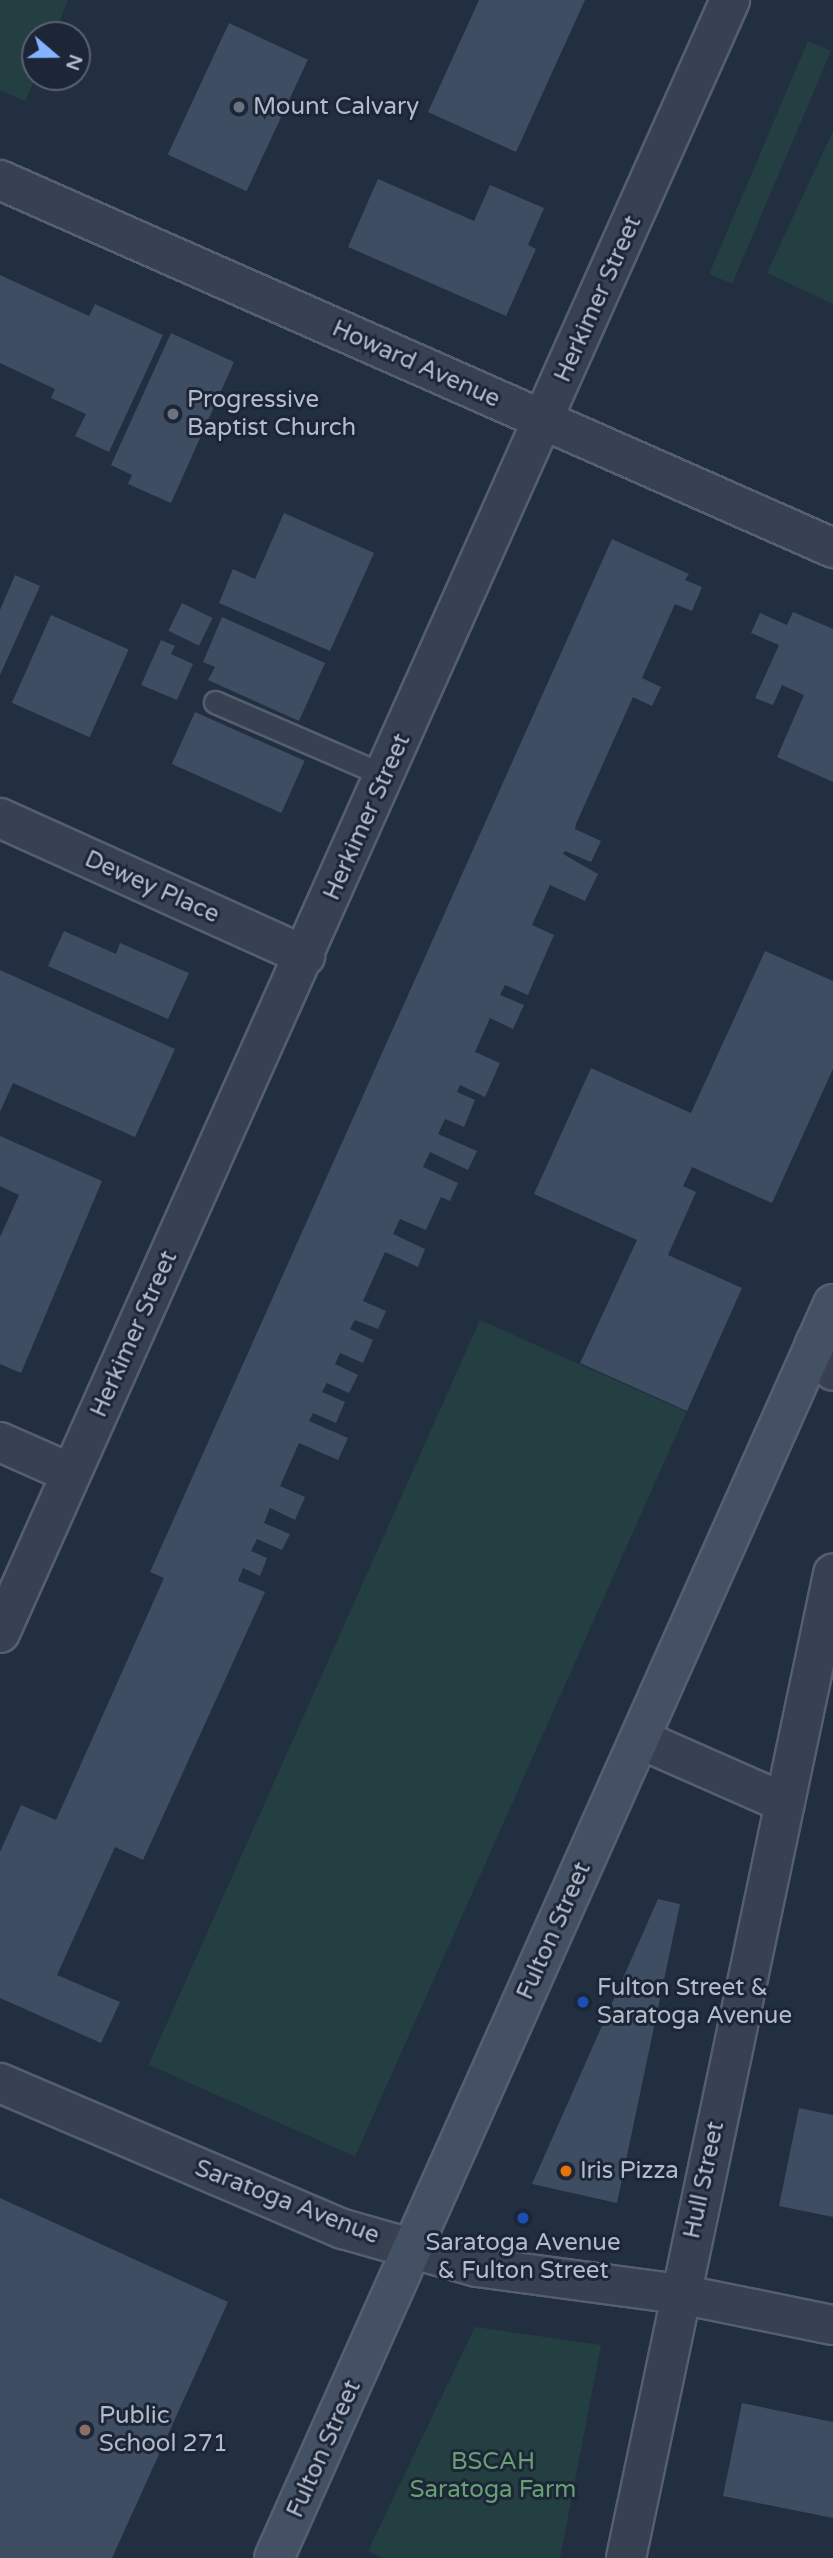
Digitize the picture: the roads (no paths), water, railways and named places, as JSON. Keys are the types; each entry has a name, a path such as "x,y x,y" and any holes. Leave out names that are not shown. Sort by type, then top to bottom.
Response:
{"main road":[{"name":"Fulton Street","path":"274,2558 642,1740 824,1357 833,1304"}],"street":[{"name":"Herkimer Street","path":"0,1633 386,776 730,0"},
{"name":"Howard Avenue","path":"0,180 833,548"},
{"name":"Dewey Place","path":"0,818 305,956"},
{"path":"0,1442 71,1474"},
{"name":"Hull Street","path":"626,2558 833,1574"},
{"path":"642,1740 785,1803"},
{"name":"Saratoga Avenue","path":"0,2083 343,2229 477,2267 680,2294 833,2325"}],"lane":[{"path":"215,702 386,776"}],"place":[{"name":"Mount Calvary","path":"239,107"},
{"name":"Progressive Baptist Church","path":"173,414"},
{"name":"Fulton Street & Saratoga Avenue","path":"583,2002"},
{"name":"Iris Pizza","path":"566,2171"},
{"name":"Saratoga Avenue & Fulton Street","path":"523,2218"},
{"name":"Public School 271","path":"85,2430"}],"park label":[{"name":"BSCAH Saratoga Farm","path":"493,2476"}]}
